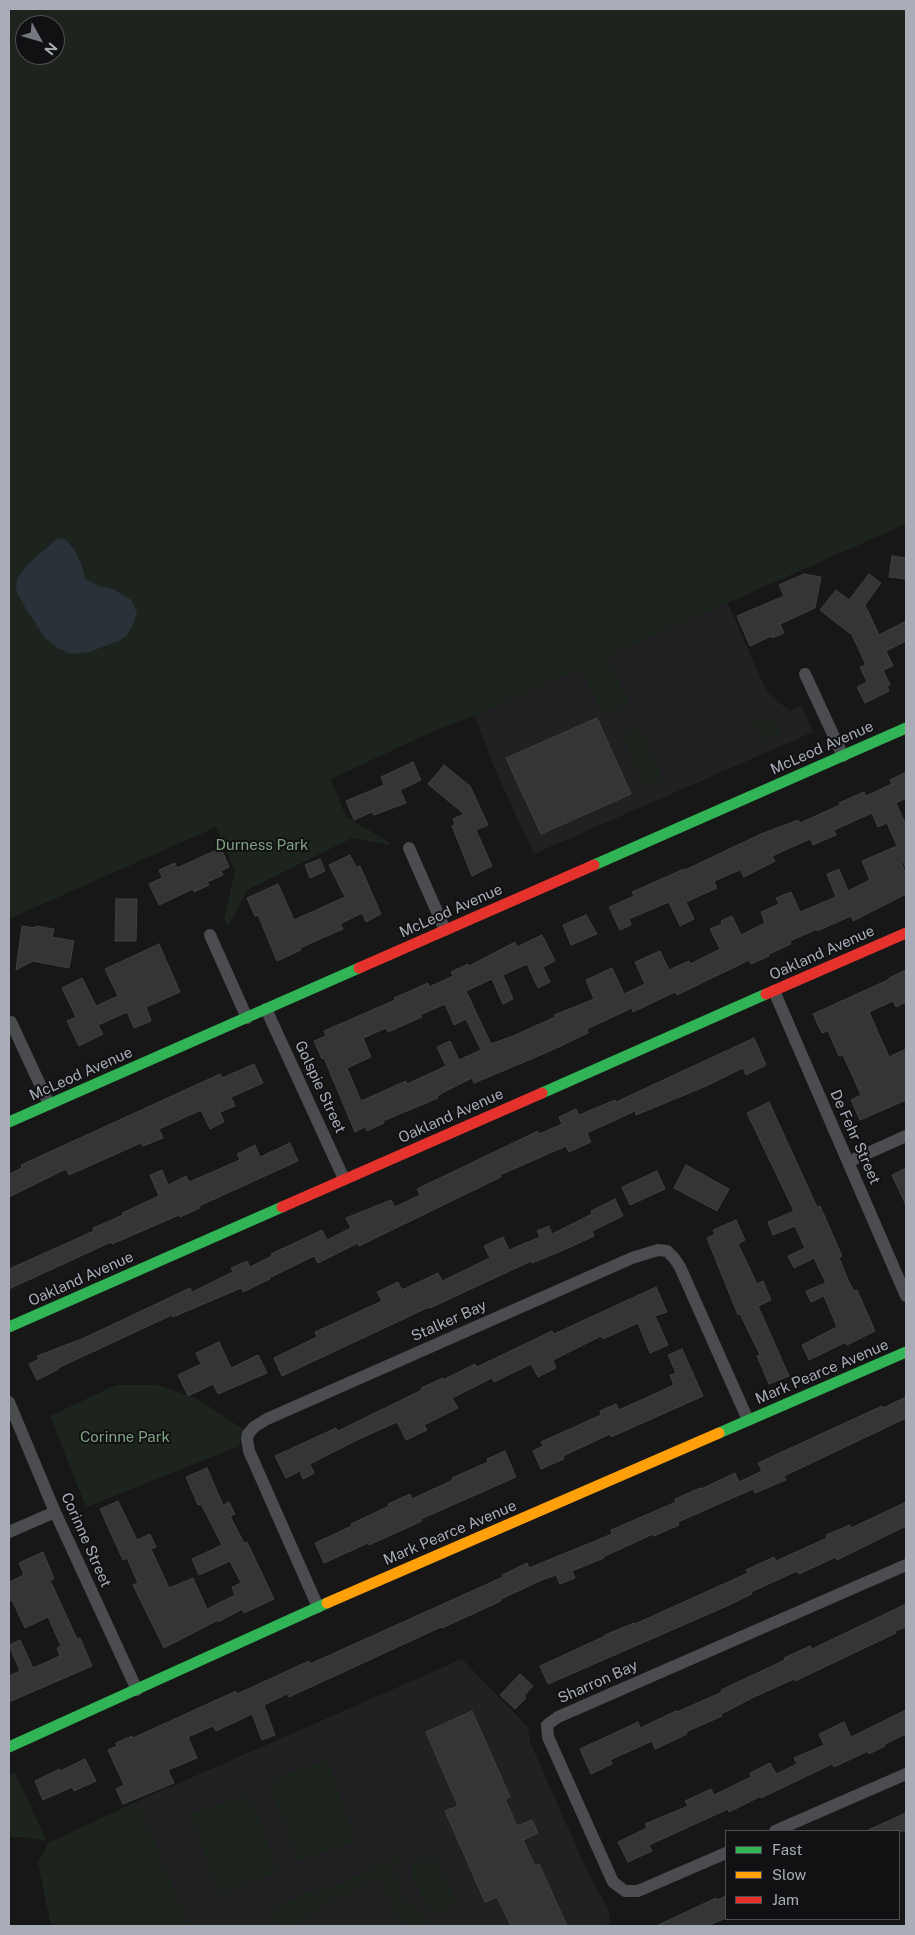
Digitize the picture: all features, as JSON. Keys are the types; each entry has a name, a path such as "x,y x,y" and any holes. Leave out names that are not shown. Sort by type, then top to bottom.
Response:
{"street":[{"path":"805,674 842,756"},
{"name":"McLeod Avenue","path":"9,1122 906,728"},
{"path":"409,848 445,930"},
{"name":"Oakland Avenue","path":"9,1327 906,933"},
{"path":"210,935 246,1018"},
{"name":"De Fehr Street","path":"774,991 906,1296"},
{"name":"Golspie Street","path":"266,1009 344,1179"},
{"path":"11,1022 49,1104"},
{"path":"848,1162 906,1136"},
{"name":"Stalker Bay","path":"318,1607 249,1451 248,1434 254,1427 267,1419 632,1258 658,1250 667,1251 674,1258 680,1267 748,1420"},
{"name":"Mark Pearce Avenue","path":"9,1747 318,1607 906,1352"},
{"name":"Corinne Street","path":"9,1402 55,1512 137,1690"},
{"path":"9,1532 55,1512"},
{"name":"Sharron Bay","path":"725,1853 638,1891 625,1891 613,1882 548,1737 548,1725 558,1717 906,1565"},
{"path":"777,1830 906,1774"}],"shaded area":[{"path":"58,538 66,540 74,549 82,565 85,579 99,586 113,589 131,600 137,613 132,627 126,636 89,652 71,654 58,648 46,639 16,591 17,579 27,565"},
{"path":"727,602 767,692 790,711 802,706 813,732 534,854 493,765 475,716"},
{"path":"462,1659 528,1727 530,1742 589,1875 609,1910 610,1926 199,1926 187,1920 138,1801"}],"green space":[{"name":"Durness Park","path":"9,9 906,9 906,524 607,656 629,703 609,712 600,710 581,668 477,715 436,730 331,779 346,817 389,842 389,845 352,838 247,890 229,926 224,920 235,871 216,827 9,919"},
{"path":"762,717 776,722 782,733 765,743 752,723"},
{"path":"640,726 663,779 644,787 621,734"},
{"name":"Corinne Park","path":"116,1385 158,1385 196,1398 243,1429 239,1446 86,1507 50,1416"},
{"path":"328,1760 356,1841 297,1862 269,1781"},
{"path":"15,1773 47,1841 25,1837 9,1837 9,1775"},
{"path":"249,1793 279,1872 220,1894 190,1815"},
{"path":"138,1801 187,1920 199,1926 51,1926 38,1863 48,1843"},
{"path":"401,1853 405,1859 394,1866 392,1871 402,1889 404,1901 420,1909 428,1926 405,1926 398,1919 380,1878 355,1890 352,1896 343,1900 338,1897 292,1926 276,1926 270,1910 313,1890 323,1891 387,1862"},
{"path":"423,1857 438,1861 441,1867 440,1870 455,1898 452,1908 441,1913 428,1910 417,1886 411,1880 413,1863"}],"building":[{"path":"892,556 906,558 906,579 889,577"},
{"path":"804,574 821,577 815,608 780,624 784,633 772,638 771,636 750,646 737,616 784,596 779,585"},
{"path":"869,574 881,583 865,605 879,635 906,621 906,641 886,651 893,666 883,670 890,685 887,686 889,691 865,703 857,687 867,682 860,667 866,665 852,635 820,610 836,590 849,600"},
{"path":"597,718 631,794 541,834 506,758"},
{"path":"413,762 421,780 400,790 406,803 374,815 372,812 354,820 346,801 384,785 381,777"},
{"path":"444,765 470,786 488,825 476,830 492,866 472,876 452,826 455,824 453,819 464,814 428,784"},
{"path":"906,772 906,798 896,803 906,825 906,869 903,861 901,862 906,875 906,894 853,921 851,916 817,931 817,929 790,941 791,944 769,954 769,956 751,964 749,960 677,995 675,992 633,1012 632,1008 587,1029 588,1033 548,1052 474,1083 472,1078 437,1096 438,1098 383,1121 384,1123 367,1131 365,1127 355,1132 324,1058 322,1059 314,1041 326,1036 324,1031 395,1000 394,998 428,983 429,987 453,976 451,972 468,964 469,966 515,942 517,947 542,935 555,961 543,967 550,982 538,988 527,964 503,975 513,999 503,1004 492,979 466,991 491,1044 594,999 586,980 612,968 624,994 645,984 635,962 660,951 669,970 689,961 690,964 720,949 710,929 722,924 721,921 732,916 741,935 765,923 761,912 779,904 776,898 791,892 800,912 836,897 827,874 839,869 848,891 870,880 862,861 897,846 887,823 878,827 872,813 834,830 836,835 813,845 810,839 772,856 775,861 744,877 740,870 714,881 717,888 686,902 694,919 680,926 669,902 629,919 631,925 620,930 609,907 634,896 632,892 685,870 761,834 798,820 800,823 864,792 866,796 892,784 890,780","holes":["445,1004 454,1025 466,1019 481,1050 459,1060 450,1041 437,1047 446,1066 407,1084 406,1081 361,1101 347,1068 371,1057 363,1038 386,1028 388,1032 422,1017 420,1015"]},
{"path":"221,848 229,867 221,871 223,875 207,882 209,885 194,892 193,889 159,905 149,884 162,878 159,870 175,863 177,868"},
{"path":"350,855 356,867 360,866 381,914 366,922 362,913 340,924 343,929 300,948 301,950 277,961 258,915 255,916 247,898 278,884 294,920 345,897 329,865"},
{"path":"320,859 325,871 310,878 305,865"},
{"path":"116,899 137,899 136,941 115,941"},
{"path":"586,915 597,934 571,945 563,925"},
{"path":"22,926 54,929 52,937 74,941 69,968 33,961 16,970"},
{"path":"159,944 180,992 146,1007 151,1021 134,1028 127,1012 98,1025 103,1034 79,1046 67,1021 76,1017 62,988 82,978 96,1006 118,996 105,969"},
{"path":"906,970 906,1002 896,1007 893,1001 869,1012 889,1057 906,1049 906,1100 860,1120 851,1100 861,1095 843,1055 839,1056 828,1031 822,1033 813,1014"},
{"path":"754,1038 766,1065 746,1075 743,1068 704,1087 636,1115 635,1111 587,1133 591,1142 569,1152 566,1146 500,1175 501,1177 359,1246 358,1243 318,1263 314,1256 243,1292 241,1288 173,1317 172,1315 58,1368 37,1380 29,1364 39,1359 37,1356 84,1338 190,1288 192,1292 233,1272 231,1268 247,1261 250,1267 272,1256 271,1254 322,1230 327,1240 351,1228 346,1218 391,1200 395,1207 420,1195 417,1189 538,1131 539,1134 562,1124 559,1117 576,1109 579,1115 615,1100 616,1102"},
{"path":"254,1064 263,1083 231,1097 235,1106 220,1112 224,1122 210,1129 201,1110 159,1129 163,1138 143,1146 141,1143 69,1175 66,1169 9,1197 9,1174 22,1168 21,1165 220,1074 222,1078"},
{"path":"769,1102 817,1207 820,1206 842,1256 839,1258 848,1280 854,1291 857,1290 875,1331 847,1345 846,1342 809,1360 802,1345 837,1327 824,1296 811,1302 806,1291 826,1283 814,1258 794,1268 788,1256 805,1248 795,1226 773,1235 768,1222 794,1211 747,1113"},
{"path":"290,1143 298,1161 199,1206 200,1208 180,1217 179,1215 112,1244 111,1242 9,1289 9,1269 94,1231 93,1228 159,1196 150,1175 162,1170 168,1185 186,1176 189,1182 240,1160 237,1154 255,1145 260,1157"},
{"path":"686,1165 729,1189 717,1211 674,1188"},
{"path":"906,1168 906,1205 892,1175"},
{"path":"657,1171 665,1189 630,1205 622,1187"},
{"path":"615,1199 623,1216 592,1231 594,1236 532,1263 531,1261 282,1376 274,1358 317,1337 315,1332 382,1301 377,1292 398,1282 402,1290 438,1273 442,1281 490,1258 484,1246 503,1237 509,1250 540,1237 537,1231 549,1226 552,1234 592,1214 591,1211"},
{"path":"736,1220 745,1240 738,1244 757,1284 763,1281 771,1300 758,1306 789,1376 769,1384 757,1356 760,1355 740,1314 738,1315 707,1238 715,1234 713,1230"},
{"path":"656,1287 667,1312 655,1316 668,1345 650,1353 638,1323 603,1339 601,1336 553,1360 556,1368 538,1377 531,1364 494,1382 492,1378 452,1398 458,1408 424,1425 427,1430 406,1440 397,1422 357,1440 310,1464 314,1473 303,1479 300,1471 286,1478 275,1456 336,1428 338,1431 443,1378 443,1380 475,1364 477,1367 552,1331 554,1334"},
{"path":"219,1342 231,1368 258,1355 267,1373 218,1394 213,1384 188,1396 178,1375 201,1364 196,1353"},
{"path":"682,1349 703,1396 611,1437 610,1434 563,1456 564,1459 541,1469 533,1451 543,1446 541,1442 601,1415 600,1411 616,1404 619,1410 674,1385 670,1375 676,1373 668,1355"},
{"path":"906,1397 906,1418 784,1476 786,1480 755,1493 753,1489 678,1522 679,1525 654,1536 653,1534 572,1571 575,1578 560,1584 556,1575 542,1580 501,1599 501,1601 289,1697 287,1694 264,1705 275,1735 262,1740 252,1714 216,1731 213,1726 188,1737 197,1758 168,1770 174,1783 123,1804 116,1789 124,1785 108,1750 117,1746 116,1743 132,1736 133,1738 236,1691 237,1694 309,1661 310,1664 503,1577 502,1575 527,1563 529,1568 612,1534 611,1530 676,1502 675,1499 735,1473 739,1482 762,1471 758,1463 882,1406 883,1408"},
{"path":"505,1451 516,1477 421,1519 422,1521 369,1545 368,1543 324,1563 315,1543 352,1526 351,1524 389,1506 388,1504 410,1494 412,1499 453,1480 452,1478 488,1462 487,1459"},
{"path":"207,1468 223,1505 229,1502 235,1514 230,1516 244,1543 247,1542 274,1599 244,1613 242,1609 164,1648 133,1585 138,1583 127,1558 123,1560 100,1509 118,1501 137,1540 150,1534 156,1547 151,1549 169,1588 193,1578 207,1609 235,1595 232,1587 241,1583 230,1561 199,1575 192,1559 222,1545 201,1504 198,1505 186,1477"},
{"path":"906,1502 906,1526 837,1560 836,1557 799,1574 797,1571 751,1592 752,1594 727,1606 548,1684 540,1666 605,1635 635,1624 748,1573 746,1570 774,1557 776,1561 827,1538 826,1535 850,1525 851,1528"},
{"path":"43,1552 54,1579 50,1580 77,1639 80,1638 92,1666 9,1702 9,1676 20,1671 9,1645 20,1640 33,1668 60,1656 57,1648 61,1646 48,1617 25,1628 12,1600 9,1601 9,1582 24,1575 19,1563"},
{"path":"906,1604 906,1627 895,1631 896,1633 795,1681 794,1679 754,1697 721,1714 722,1716 686,1732 687,1734 655,1749 652,1741 610,1760 612,1764 591,1774 580,1749 638,1722 640,1728 722,1692 721,1690 785,1660 784,1658 810,1646 812,1649"},
{"path":"520,1674 533,1686 524,1696 526,1698 515,1709 500,1695"},
{"path":"906,1710 906,1734 885,1744 885,1746 869,1754 868,1751 834,1767 832,1764 729,1812 728,1809 649,1845 652,1851 628,1862 618,1842 647,1828 645,1824 688,1806 685,1801 711,1789 714,1795 751,1777 750,1773 770,1763 776,1774 797,1764 794,1758 824,1745 819,1734 844,1722 851,1737"},
{"path":"472,1711 510,1797 505,1799 517,1826 532,1820 538,1833 523,1840 535,1866 539,1864 567,1926 511,1926 497,1897 485,1902 445,1811 458,1806 426,1732"},
{"path":"85,1759 96,1781 74,1791 72,1787 43,1800 35,1781"},
{"path":"906,1813 906,1831 868,1830"},
{"path":"725,1896 725,1918 707,1926 656,1926 716,1898 717,1900"}],"traffic: fast":[{"path":"594,865 906,728"},
{"path":"9,1122 359,968"},
{"path":"542,1093 766,994"},
{"path":"9,1327 282,1207"},
{"path":"719,1433 906,1352"},
{"path":"9,1747 327,1603"}],"traffic: slow":[{"path":"327,1603 719,1433"}],"traffic: jam":[{"path":"359,968 594,865"},
{"path":"766,994 906,933"},
{"path":"282,1207 542,1093"}]}
